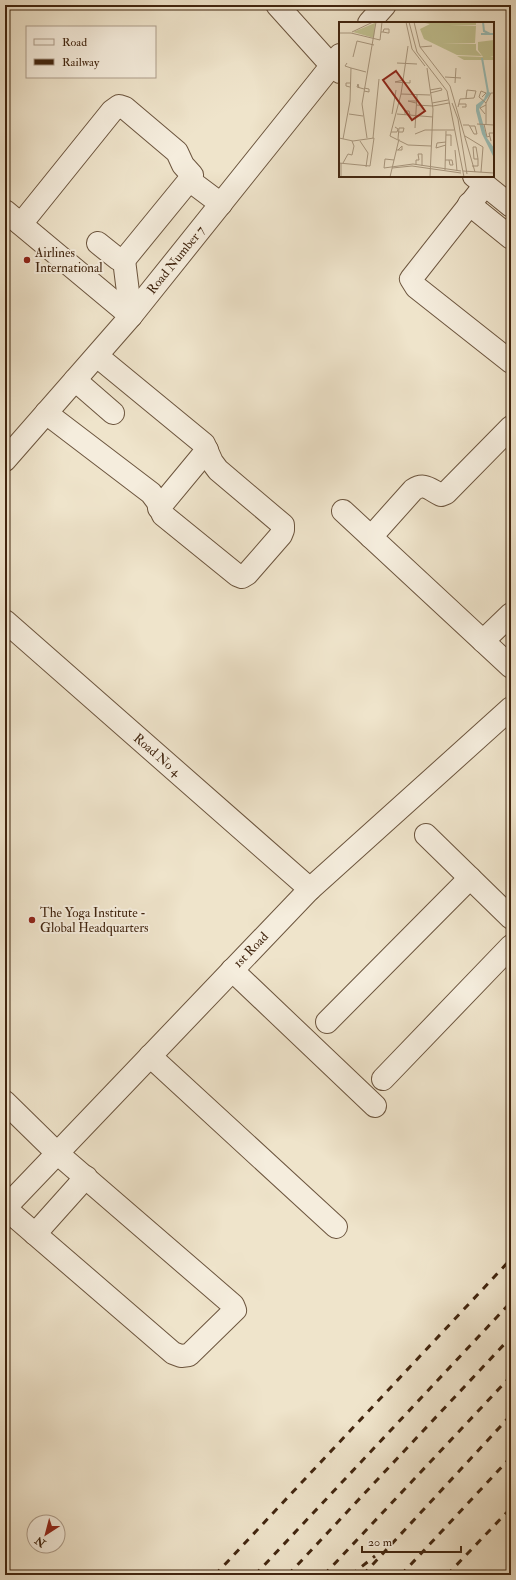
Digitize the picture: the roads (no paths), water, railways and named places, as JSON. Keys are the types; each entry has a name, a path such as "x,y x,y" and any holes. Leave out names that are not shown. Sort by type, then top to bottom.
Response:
{"street":[{"path":"277,5 337,64"},
{"path":"370,22 385,5"},
{"name":"Road Number 7","path":"5,460 131,316 221,204 337,64"},
{"path":"119,106 125,108 177,152 183,165 192,175 124,260 131,316 13,217 119,106"},
{"path":"189,180 221,204"},
{"path":"511,206 479,180 469,204 412,274 412,282 511,362"},
{"path":"469,204 511,238"},
{"path":"98,243 118,259 124,260"},
{"path":"46,414 152,493 158,501 159,508 163,515 242,577 248,574 281,535 283,525 218,470 204,444 97,356"},
{"path":"75,380 113,413"},
{"path":"371,537 414,490 420,486 428,486 441,495 446,493 511,427"},
{"path":"159,508 207,450"},
{"path":"343,511 511,667"},
{"path":"483,641 511,614"},
{"name":"Road No 4","path":"5,621 310,889"},
{"name":"1st Road","path":"5,1208 310,889 511,708"},
{"path":"426,835 511,918"},
{"path":"327,1022 470,878"},
{"path":"383,1079 511,946"},
{"path":"232,970 376,1106"},
{"path":"150,1056 336,1227"},
{"path":"5,1102 57,1153 233,1304 234,1310 232,1314 189,1355 181,1356 173,1353 5,1208"},
{"path":"36,1234 86,1177"}],"railway":[{"path":"215,1575 511,1259"},
{"path":"255,1575 511,1302"},
{"path":"288,1575 511,1337"},
{"path":"324,1575 511,1376"},
{"path":"363,1575 511,1415"},
{"path":"401,1575 511,1457"},
{"path":"447,1575 511,1508"},
{"path":"351,1575 375,1556"}],"place":[{"name":"Airlines International","path":"27,260"},
{"name":"The Yoga Institute - Global Headquarters","path":"32,920"}]}
